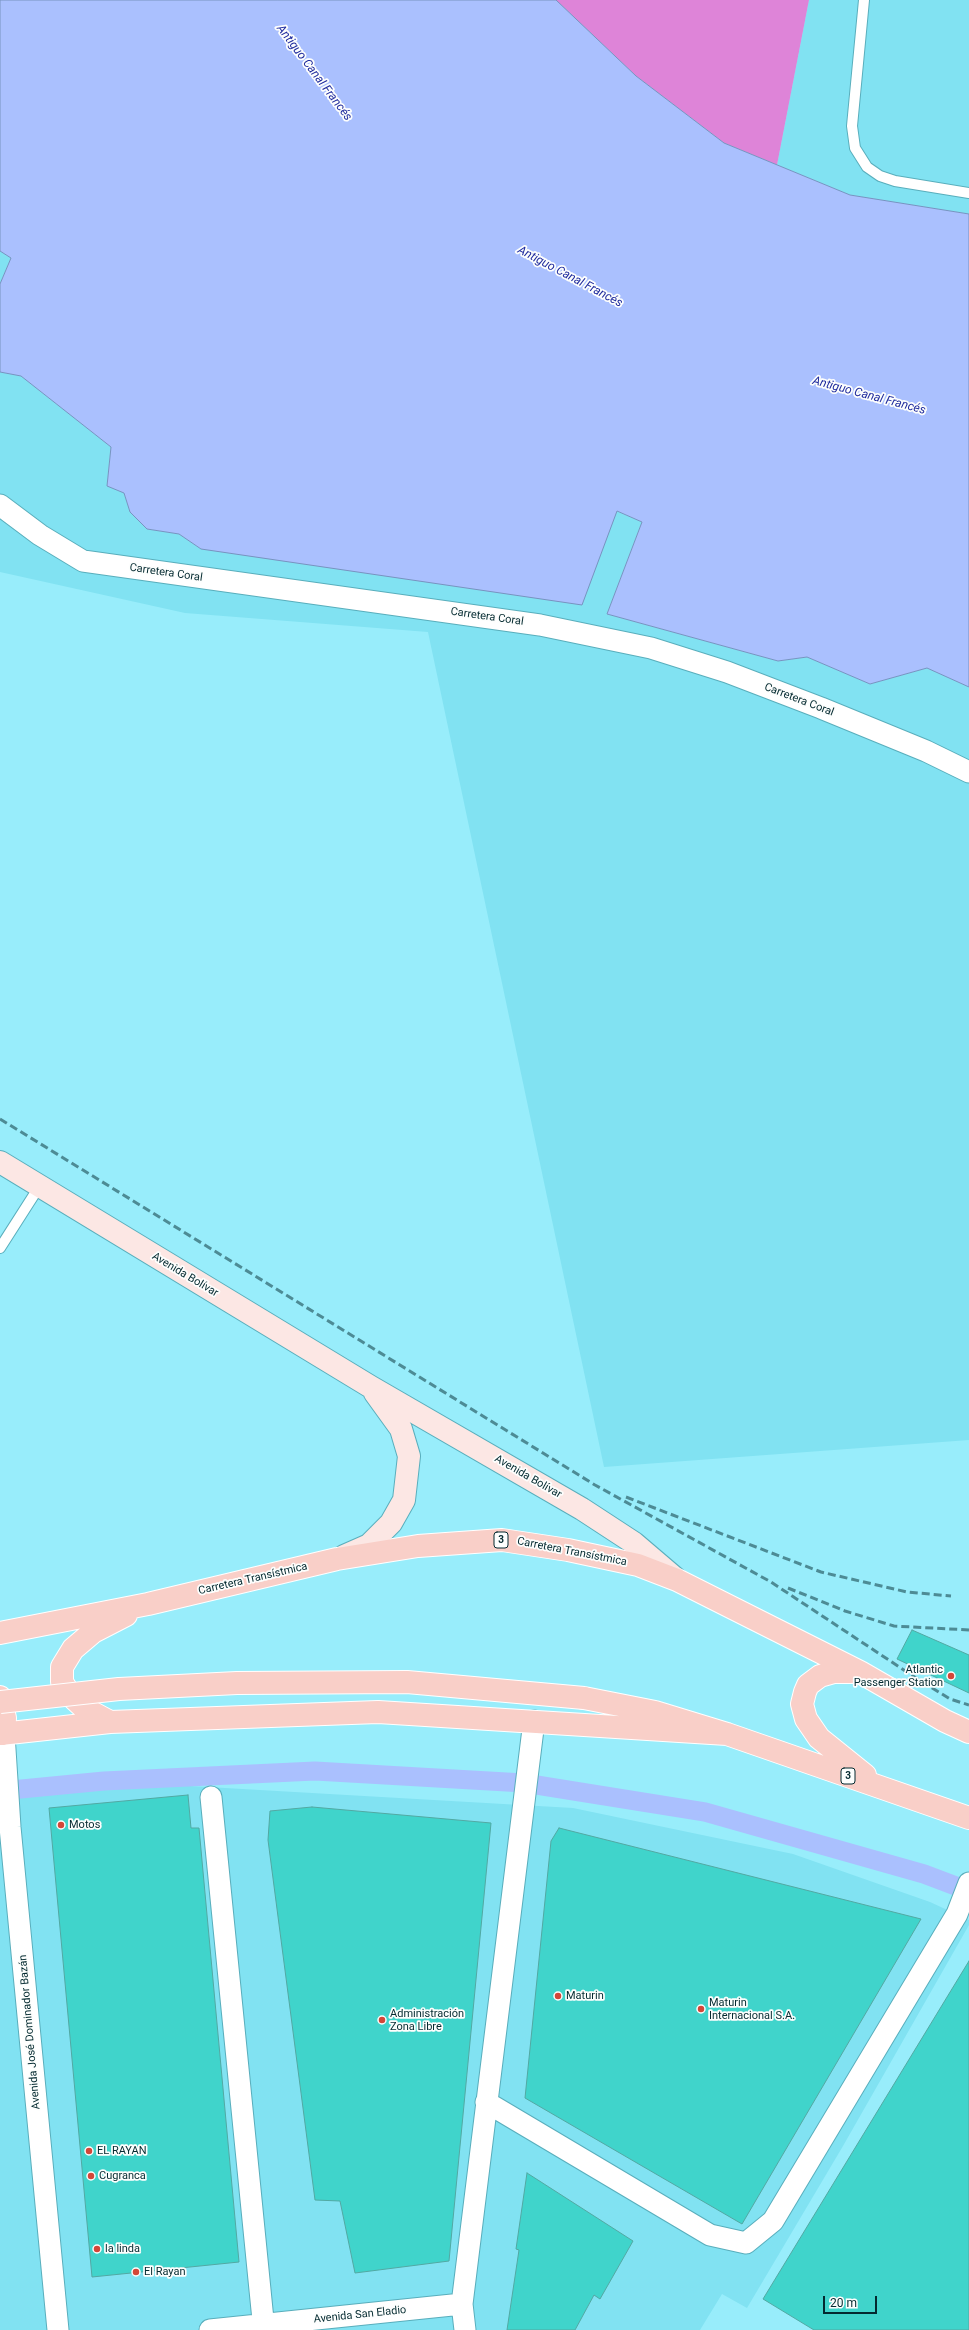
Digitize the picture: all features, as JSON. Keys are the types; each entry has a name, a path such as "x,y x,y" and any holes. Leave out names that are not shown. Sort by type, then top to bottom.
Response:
{"main road":[{"name":"Avenida Bolívar","path":"0,1162 371,1387 582,1509 634,1543 677,1580"},
{"name":"Avenida Bolívar","path":"337,1559 369,1545 391,1523 404,1500 409,1456 401,1429 371,1387"},
{"name":"Carretera Transístmica","path":"0,1633 148,1604 337,1559 418,1546 502,1540 568,1550 638,1565 677,1580 860,1672 945,1721 969,1732"},
{"path":"110,1722 84,1708 70,1695 62,1682 62,1667 73,1649 93,1632 148,1604"},
{"path":"860,1672 834,1672 814,1680 805,1692 804,1711 810,1725 819,1738 880,1786"},
{"name":"3","path":"0,1702 119,1689 244,1683 407,1682 584,1698 655,1712 727,1734 969,1818"},
{"path":"0,1697 4,1718 2,1734 110,1722 378,1712 534,1720 727,1734"}],"street":[{"name":"Carretera Coral","path":"0,505 40,535 83,561 540,625 651,648 727,672 822,708 926,751 969,772"},
{"path":"465,2330 462,2304 534,1720"},
{"name":"Avenida José Dominador Bazán","path":"2,1734 58,2330"},
{"path":"211,1797 264,2327"},
{"path":"486,2102 710,2235 746,2243 773,2221 957,1914 969,1883"},
{"name":"Avenida San Eladio","path":"210,2330 264,2327 462,2304"}],"lane":[{"path":"864,0 852,126 855,148 867,167 880,176 895,181 969,193"},
{"path":"0,1248 39,1187"}],"shaded area":[{"path":"556,0 809,0 777,165 724,143 636,76"},
{"path":"809,0 969,0 969,214 850,195 777,165"},
{"path":"0,251 11,258 0,284"},
{"path":"0,372 21,376 111,447 107,485 124,493 130,512 147,529 179,534 201,549 616,511 642,522 607,614 778,661 807,657 870,684 927,668 969,687 969,1440 604,1467 428,632 185,613 0,572"},
{"path":"138,1783 573,1808 793,1854 930,1902 969,1920 969,1925 843,2146 747,2308 722,2294 700,2330 0,2330 0,1797"}],"water":[{"name":"Antiguo Canal Francés","path":"0,0 556,0 636,76 724,143 850,195 969,214 969,687 927,668 870,684 807,657 778,661 607,614 642,522 617,511 582,605 201,549 179,534 147,529 130,512 124,493 107,486 111,447 21,376 0,372 0,284 11,258 0,251"}],"building":[{"name":"Atlantic Passenger Station","path":"912,1630 969,1655 969,1693 897,1659"},
{"path":"188,1795 191,1828 199,1828 239,2262 92,2277 49,1808"},
{"name":"Administración Zona Libre","path":"312,1807 491,1823 449,2261 355,2273 340,2201 315,2200 268,1840 270,1811"},
{"name":"Maturin Internacional S.A.","path":"559,1828 921,1919 742,2224 525,2098 551,1841"},
{"path":"969,1961 969,2330 814,2330 763,2299"},
{"path":"527,2173 633,2241 600,2299 594,2295 575,2330 507,2330 519,2250 516,2249"}],"waterway":[{"path":"0,1791 104,1781 315,1771 524,1783 705,1812 924,1874 969,1891"}],"railway":[{"path":"0,1119 595,1485 771,1582 916,1678 950,1699 969,1705"},
{"path":"626,1497 821,1572 907,1592 951,1596"},
{"path":"788,1588 845,1611 894,1626 969,1630"}],"place":[{"name":"Atlantic Passenger Station","path":"951,1676"},
{"name":"Motos","path":"61,1825"},
{"name":"Maturin","path":"558,1996"},
{"name":"Maturin Internacional S.A.","path":"701,2009"},
{"name":"Administración Zona Libre","path":"382,2020"},
{"name":"EL RAYAN","path":"89,2151"},
{"name":"Cugranca","path":"91,2176"},
{"name":"la linda","path":"97,2249"},
{"name":"El Rayan","path":"136,2272"}]}
